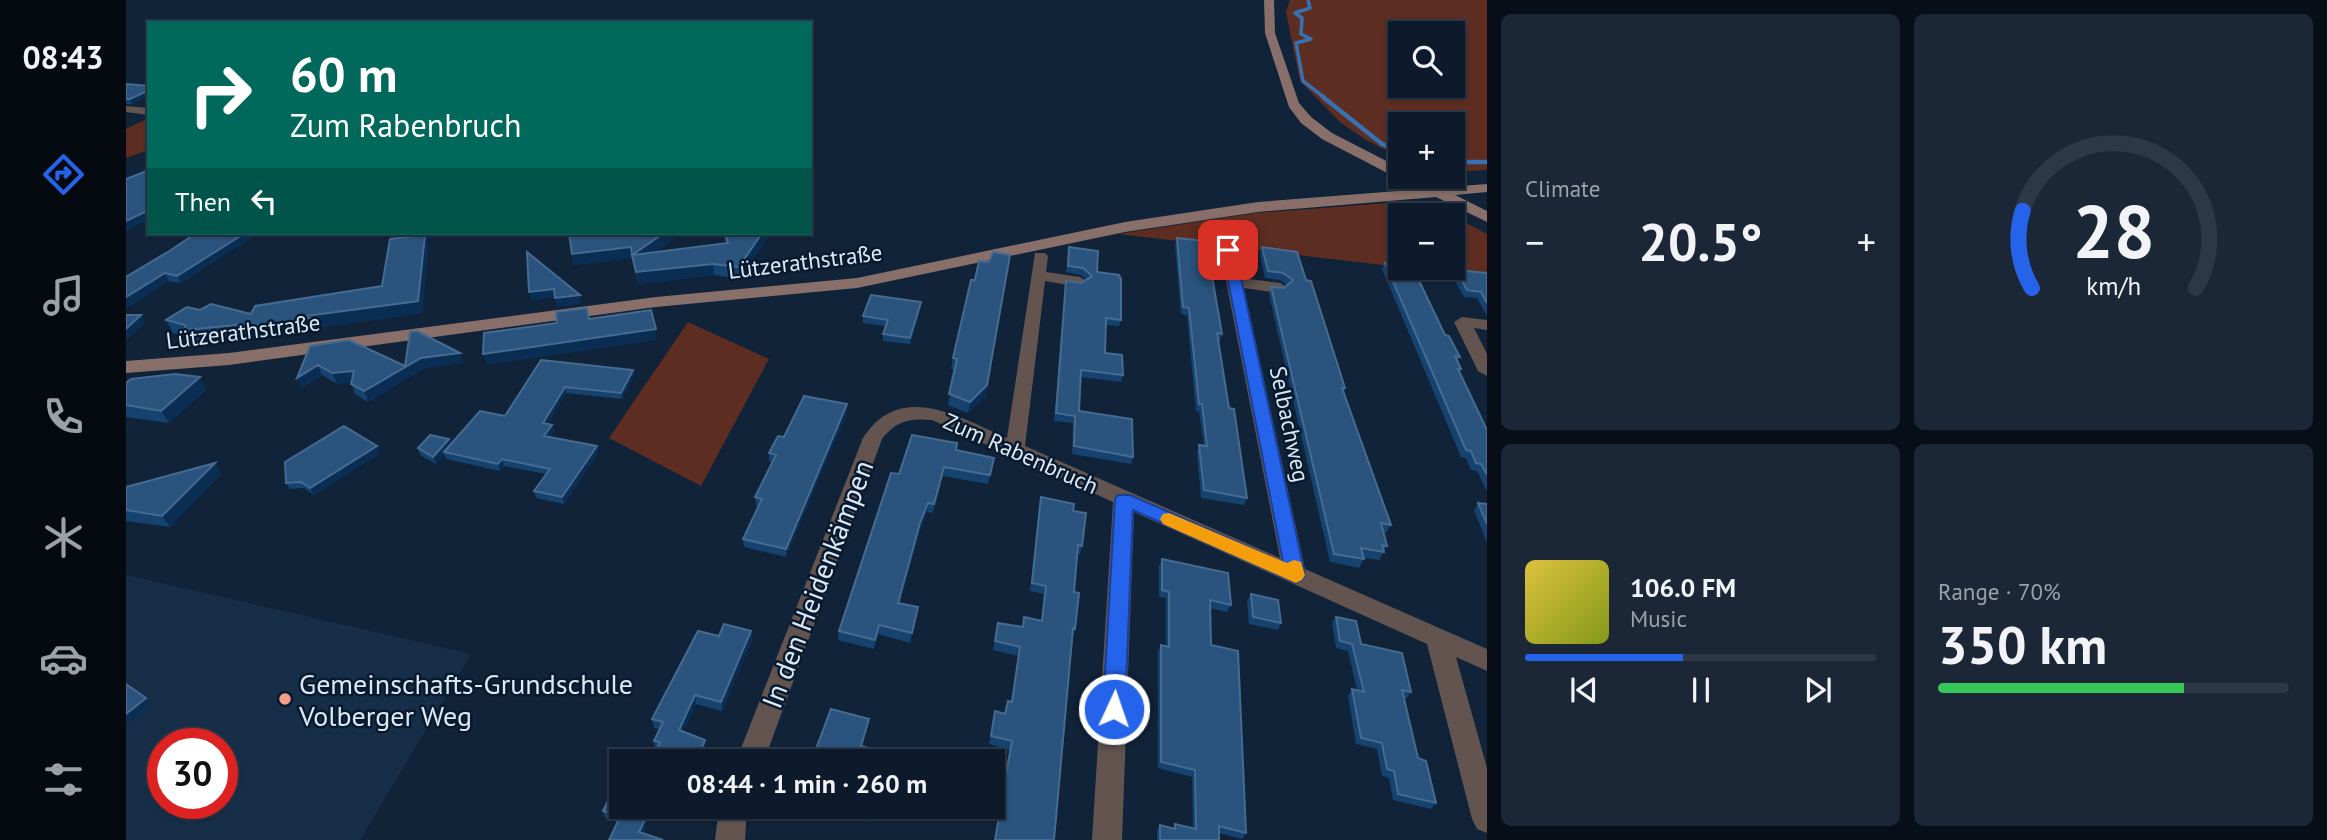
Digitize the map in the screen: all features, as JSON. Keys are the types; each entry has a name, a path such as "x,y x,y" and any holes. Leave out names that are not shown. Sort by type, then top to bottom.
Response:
{"street":[{"path":"1269,0 1270,33 1289,97 1298,112 1327,136 1388,168"},
{"path":"126,109 147,112"},
{"name":"Lützerathstraße","path":"126,367 229,359 656,302 857,283 1125,227 1258,207 1487,188"},
{"path":"1431,189 1487,217"},
{"name":"Selbachweg","path":"1228,250 1296,575"},
{"path":"1016,450 1041,256"},
{"path":"1040,276 1080,282"},
{"path":"1236,282 1280,288"},
{"path":"1487,325 1462,322 1487,371"},
{"name":"Zum Rabenbruch","path":"897,415 935,414 1487,660"},
{"name":"In den Heidenkämpen","path":"755,749 873,438 884,422 897,415"},
{"path":"1107,840 1124,499"},
{"path":"1438,639 1487,819"},
{"path":"730,840 732,819"}],"shaded area":[{"path":"1290,0 1487,0 1487,170 1465,171 1465,112 1388,112 1388,151 1341,123 1300,81 1286,12"},
{"path":"147,119 147,151 126,158 126,129"},
{"path":"1388,203 1388,266 1118,234 1256,213"},
{"path":"1465,222 1487,234 1487,280 1465,277"},
{"path":"688,322 769,359 701,486 609,438"},
{"name":"Gemeinschafts-Grundschule Volberger Weg","path":"126,575 471,654 360,840 126,840"}],"building":[{"path":"126,84 147,86 147,91 126,99"},
{"path":"147,171 147,211 126,221 126,179"},
{"path":"193,235 242,235 177,276 165,273 126,297 126,277"},
{"path":"425,235 418,301 244,327 246,324 186,330 185,325 166,320 187,307 200,310 211,304 251,314 255,306 382,286 390,239"},
{"path":"569,235 661,235 632,255 631,247 572,254"},
{"path":"726,235 761,235 739,267 713,264 636,272 632,255 728,243"},
{"path":"1177,238 1213,242 1217,265 1211,264 1212,276 1222,334 1217,333 1229,408 1234,409 1247,498 1204,490 1199,445 1207,446 1202,404 1199,404 1189,308 1183,307"},
{"path":"1069,247 1098,251 1097,272 1119,275 1121,279 1121,320 1106,318 1105,353 1122,355 1123,375 1081,370 1079,411 1132,419 1133,457 1074,446 1075,416 1056,413 1066,281 1081,283 1092,276 1083,268 1068,266"},
{"path":"1262,247 1297,252 1306,280 1311,281 1345,388 1342,388 1391,525 1381,523 1387,546 1382,545 1384,552 1361,548 1364,559 1334,554 1271,287 1284,288 1293,280 1283,273 1268,271"},
{"path":"527,252 580,295 555,298 554,289 529,292"},
{"path":"993,252 1010,255 987,385 970,402 949,394 957,359 953,358 971,280 975,280 979,261 989,262"},
{"path":"1465,271 1487,273 1487,303 1481,292 1467,290 1462,280 1465,280"},
{"path":"1392,280 1419,280 1445,335 1449,336 1460,357 1455,356 1461,369 1458,369 1487,430 1487,475 1481,464 1476,463 1471,451 1466,450"},
{"path":"871,295 921,302 910,338 883,334 888,320 863,316"},
{"path":"587,308 589,319 651,310 656,329 483,354 484,333 557,323 556,312"},
{"path":"126,315 141,315 126,329"},
{"path":"417,331 460,353 421,358 364,391 351,384 354,371 332,373 318,365 297,378 310,346 349,340 405,366 410,332"},
{"path":"541,360 633,370 621,393 565,387 543,423 552,425 544,436 597,446 562,497 534,491 550,469 502,459 498,464 444,452 480,411 505,416"},
{"path":"175,374 200,377 161,411 126,405 126,383 131,379"},
{"path":"804,396 847,404 786,549 743,539 762,499 755,497 776,455 769,453 778,436 784,437"},
{"path":"344,426 377,446 310,488 301,482 286,483 285,462"},
{"path":"430,435 449,439 433,457 418,448"},
{"path":"912,435 957,443 956,450 994,458 990,475 944,467 934,504 928,503 920,523 898,603 918,607 912,633 879,625 875,640 839,631 891,473 899,474"},
{"path":"215,463 162,516 126,510 126,487"},
{"path":"1041,497 1074,504 1073,511 1086,513 1082,546 1078,545 1074,592 1079,593 1075,629 1073,628 1054,840 995,840 999,819 1005,819 1005,782 1012,741 991,736 995,711 1005,714 1008,701 1012,702 1020,647 995,641 998,623 1023,627 1024,617 1042,621 1046,586 1032,583"},
{"path":"1478,503 1487,504 1487,524"},
{"path":"1162,559 1228,573 1231,605 1210,600 1211,645 1238,651 1246,833 1219,826 1219,840 1160,840 1160,825 1175,829 1175,824 1196,829 1195,770 1161,762 1161,645 1169,647 1169,592 1162,590"},
{"path":"1251,594 1278,600 1281,623 1253,617"},
{"path":"1336,617 1356,621 1361,644 1402,653 1411,692 1402,690 1418,758 1426,761 1436,803 1398,794 1394,771 1387,769 1382,743 1361,738 1352,689 1364,692 1352,644 1340,641"},
{"path":"724,624 751,631 721,702 695,695 679,730 705,740 701,749 657,749 660,742 654,741 663,722 652,719 698,631 719,636"},
{"path":"126,684 146,698 126,714"},
{"path":"831,709 869,719 861,746 872,749 816,749"},
{"path":"609,799 609,813 603,811"},
{"path":"619,819 645,819 639,832 663,840 609,840"}],"waterway":[{"path":"1308,0 1310,8 1295,13 1302,18 1301,34 1311,39 1296,43 1303,81 1325,98"},
{"path":"1323,97 1388,147"},
{"path":"1465,162 1487,162"}],"slow traffic":[{"path":"1169,519 1296,575 1294,568"}],"place":[{"name":"Gemeinschafts-Grundschule Volberger Weg","path":"285,699"}],"route":[{"path":"1114,709 1124,499 1296,575 1228,250"}]}
